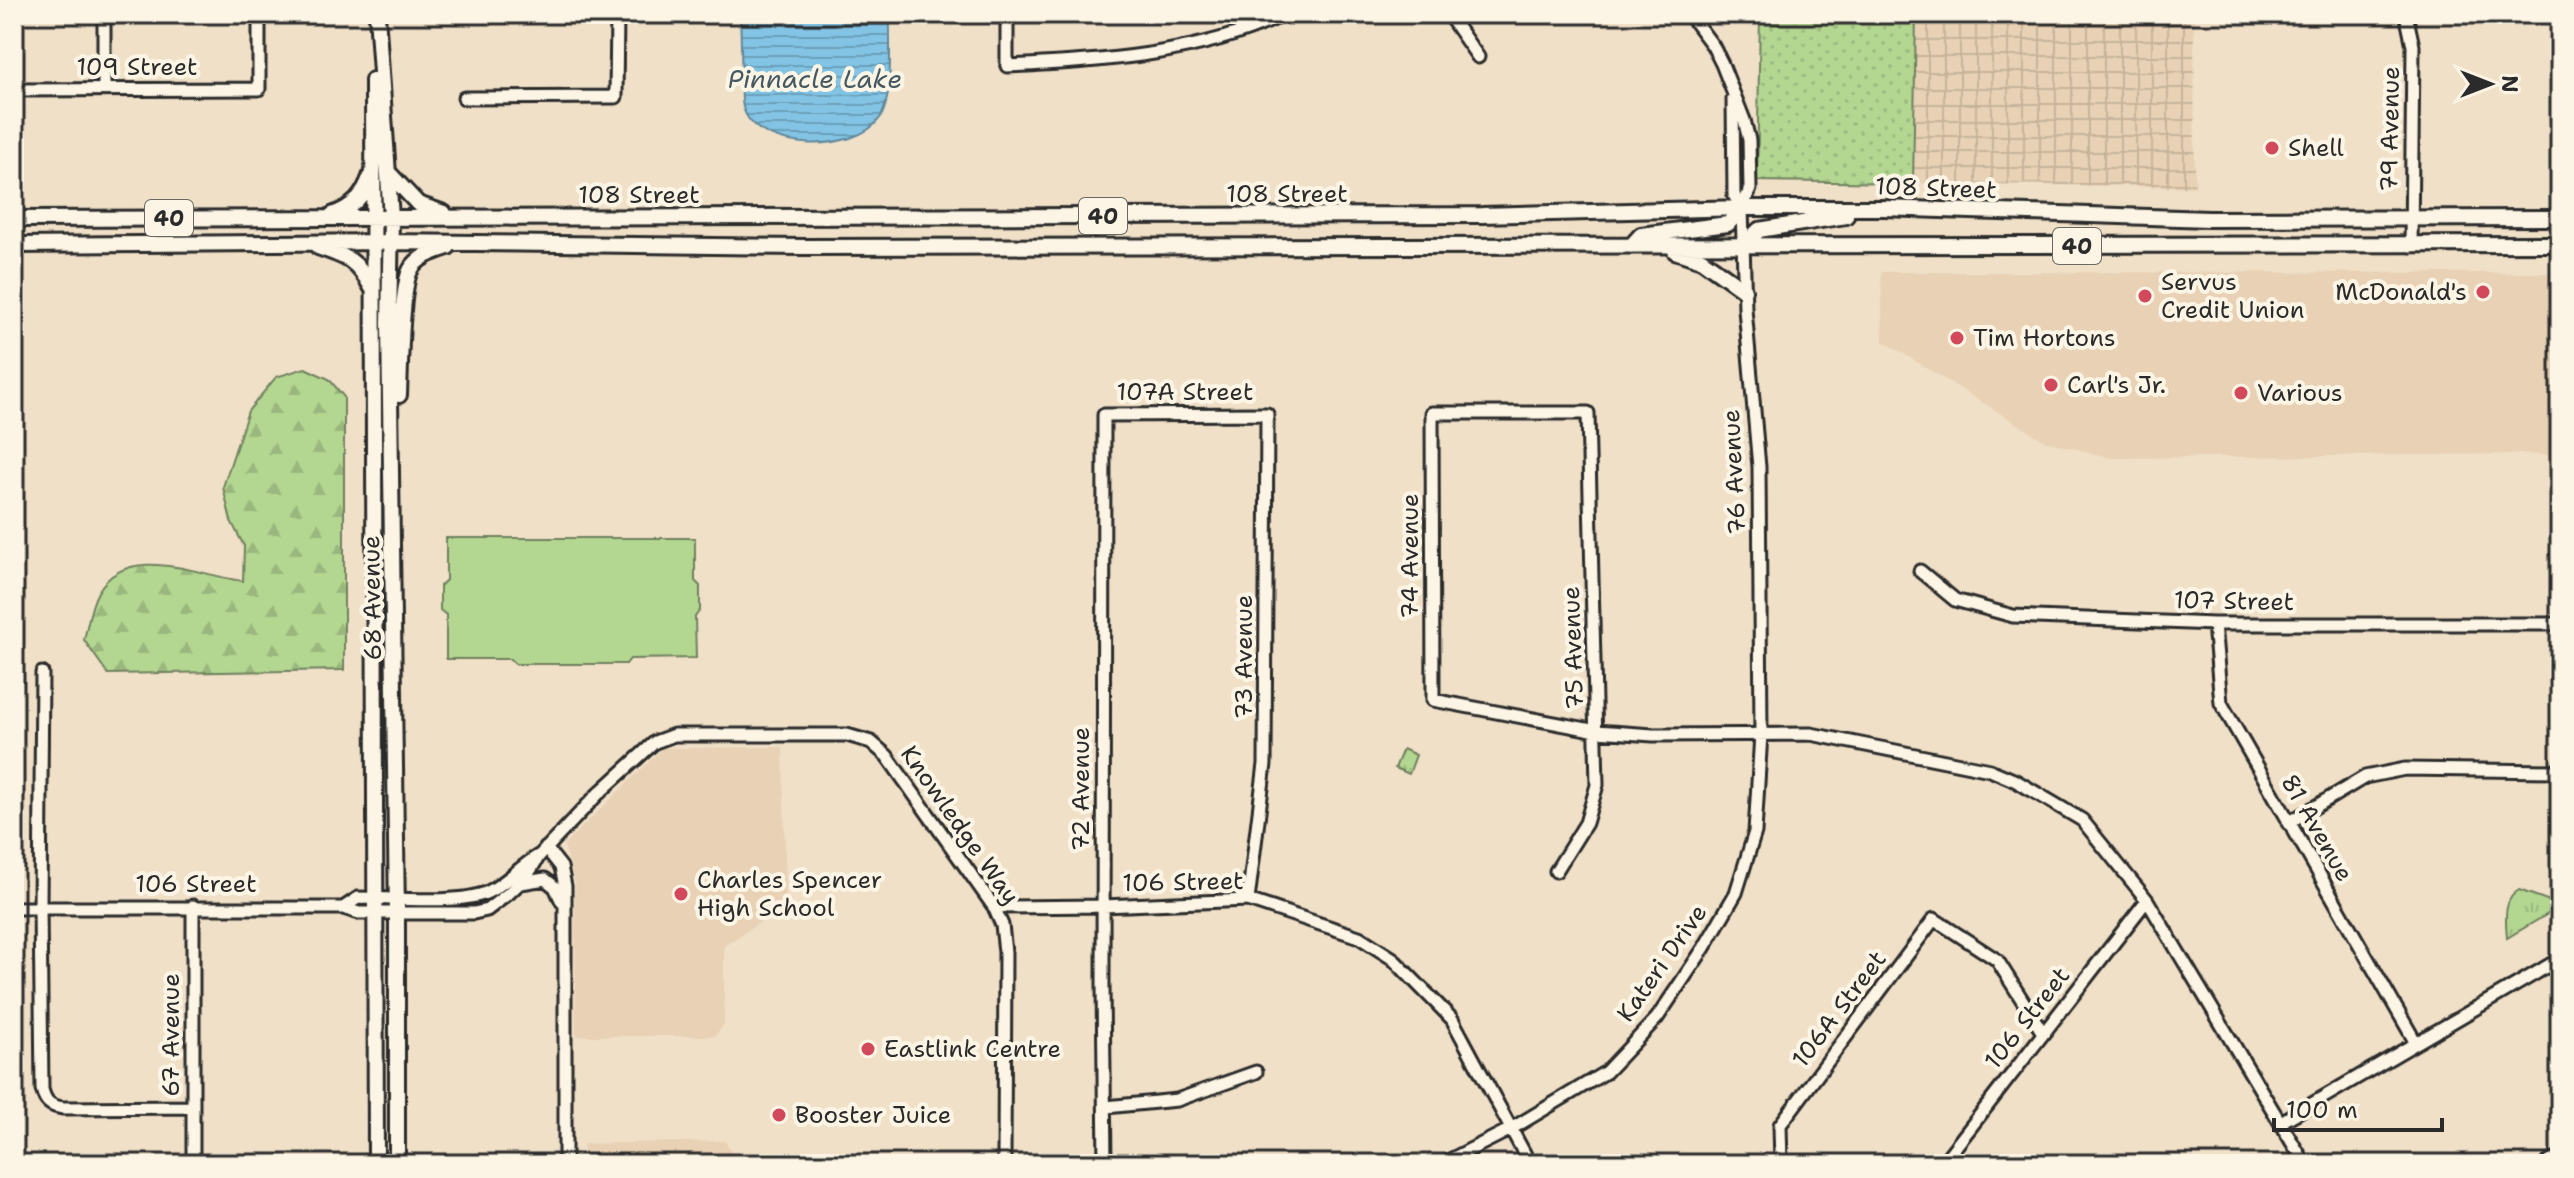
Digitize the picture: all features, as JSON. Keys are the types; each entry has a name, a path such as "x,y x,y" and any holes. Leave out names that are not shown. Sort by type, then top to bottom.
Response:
{"main road":[{"name":"68 Avenue","path":"376,1164 373,291 381,242 391,218 377,14"},
{"name":"68 Avenue","path":"378,32 373,73 374,218 381,242 392,478 397,1164"},
{"path":"324,218 354,205 364,193 374,165"},
{"path":"388,172 418,204 464,217"},
{"name":"108 Street","path":"14,219 1482,215 1742,208 1919,209 2209,219 2560,218"},
{"path":"1631,246 1641,235 1728,224 1742,208"},
{"path":"1743,246 1759,230 1829,218 1919,209"},
{"name":"108 Street","path":"14,245 303,242 804,247 2560,244"},
{"path":"303,242 345,256 358,265 373,291"},
{"path":"392,478 405,280 419,260 430,252 464,243"},
{"path":"1631,246 1684,252 1702,260 1744,290"}],"street":[{"path":"104,14 104,89"},
{"name":"109 Street","path":"14,90 259,89 259,14"},
{"path":"464,98 616,97 617,14"},
{"path":"1007,14 1007,66 1108,61 1196,44 1269,22 1285,14"},
{"path":"1448,14 1478,57"},
{"name":"76 Avenue","path":"1689,14 1713,46 1733,91 1734,195 1742,208 1744,290 1759,467 1761,734"},
{"name":"79 Avenue","path":"2406,14 2413,46 2411,246"},
{"name":"75 Avenue","path":"1432,413 1588,413 1597,785 1586,823 1556,871"},
{"name":"74 Avenue","path":"1432,413 1433,700 1597,731"},
{"name":"107A Street","path":"1104,415 1267,414"},
{"name":"73 Avenue","path":"1248,900 1265,764 1267,414"},
{"name":"72 Avenue","path":"1104,415 1105,1164"},
{"name":"107 Street","path":"1920,571 1955,600 2013,616 2214,624 2560,624"},
{"name":"81 Avenue","path":"2214,624 2221,703 2416,1043"},
{"path":"42,673 40,906 42,1089 45,1101 63,1108 193,1107"},
{"path":"1597,731 1653,735 1811,734 1990,770 2016,781 2082,820 2147,900 2305,1164"},
{"name":"Kateri Drive","path":"1442,1164 1511,1129 1606,1072 1657,1018 1736,893 1755,832 1761,734"},
{"name":"Knowledge Way","path":"375,906 397,898 485,894 542,852 598,794 655,742 674,735 847,735 871,742 887,756 994,907 1002,925 1005,952 1004,1164"},
{"path":"2288,823 2365,777 2405,769 2560,771"},
{"path":"542,852 561,867 565,910 565,1164"},
{"name":"Knowledge Way","path":"375,906 397,914 474,913 487,910 527,876 542,852"},
{"path":"519,884 537,878 550,882 565,910"},
{"name":"106 Street","path":"14,908 343,908 358,898 375,906"},
{"name":"106 Street","path":"994,907 1248,900 1359,937 1392,958 1452,1019 1511,1129"},
{"name":"106 Street","path":"1942,1164 2147,900"},
{"name":"67 Avenue","path":"193,906 193,1164"},
{"name":"106A Street","path":"1781,1164 1780,1125 1934,919 1997,960 2043,1033"},
{"path":"2281,1122 2560,959"},
{"path":"1106,1107 1177,1100 1256,1072"},
{"path":"1511,1129 1530,1164"},
{"path":"2546,1164 2560,1156"}],"shaded area":[{"path":"1916,14 2194,14 2195,187 1913,183"},
{"path":"1881,272 2560,273 2560,456 2112,458 2045,441 1883,341"},
{"name":"Charles Spencer High School","path":"783,747 786,905 724,946 724,1024 715,1036 576,1036 575,883 564,845 663,748"},
{"path":"725,1141 737,1164 583,1164 583,1144"}],"green space":[{"path":"1760,14 1916,14 1913,183 1757,181"},
{"path":"305,368 329,379 344,397 344,670 108,674 84,640 95,597 111,577 127,568 145,565 186,569 243,581 244,546 231,521 223,487 248,411 276,377"},
{"path":"446,538 695,538 695,581 700,586 700,610 695,617 696,658 630,659 626,664 515,664 510,659 446,659 446,615 440,610 440,586 446,580"},
{"path":"1403,749 1416,755 1409,774 1395,768"},
{"path":"2519,890 2547,900 2558,908 2507,938 2507,905"}],"water":[{"name":"Pinnacle Lake","path":"740,14 890,14 889,83 880,118 868,130 850,138 807,143 766,133 751,122 742,98"}],"place":[{"name":"Shell","path":"2272,148"},
{"name":"McDonald's","path":"2483,292"},
{"name":"Servus Credit Union","path":"2145,296"},
{"name":"Tim Hortons","path":"1957,338"},
{"name":"Carl's Jr.","path":"2051,385"},
{"name":"Various","path":"2241,393"},
{"name":"Charles Spencer High School","path":"681,894"},
{"name":"Eastlink Centre","path":"868,1049"},
{"name":"Booster Juice","path":"779,1115"}]}
